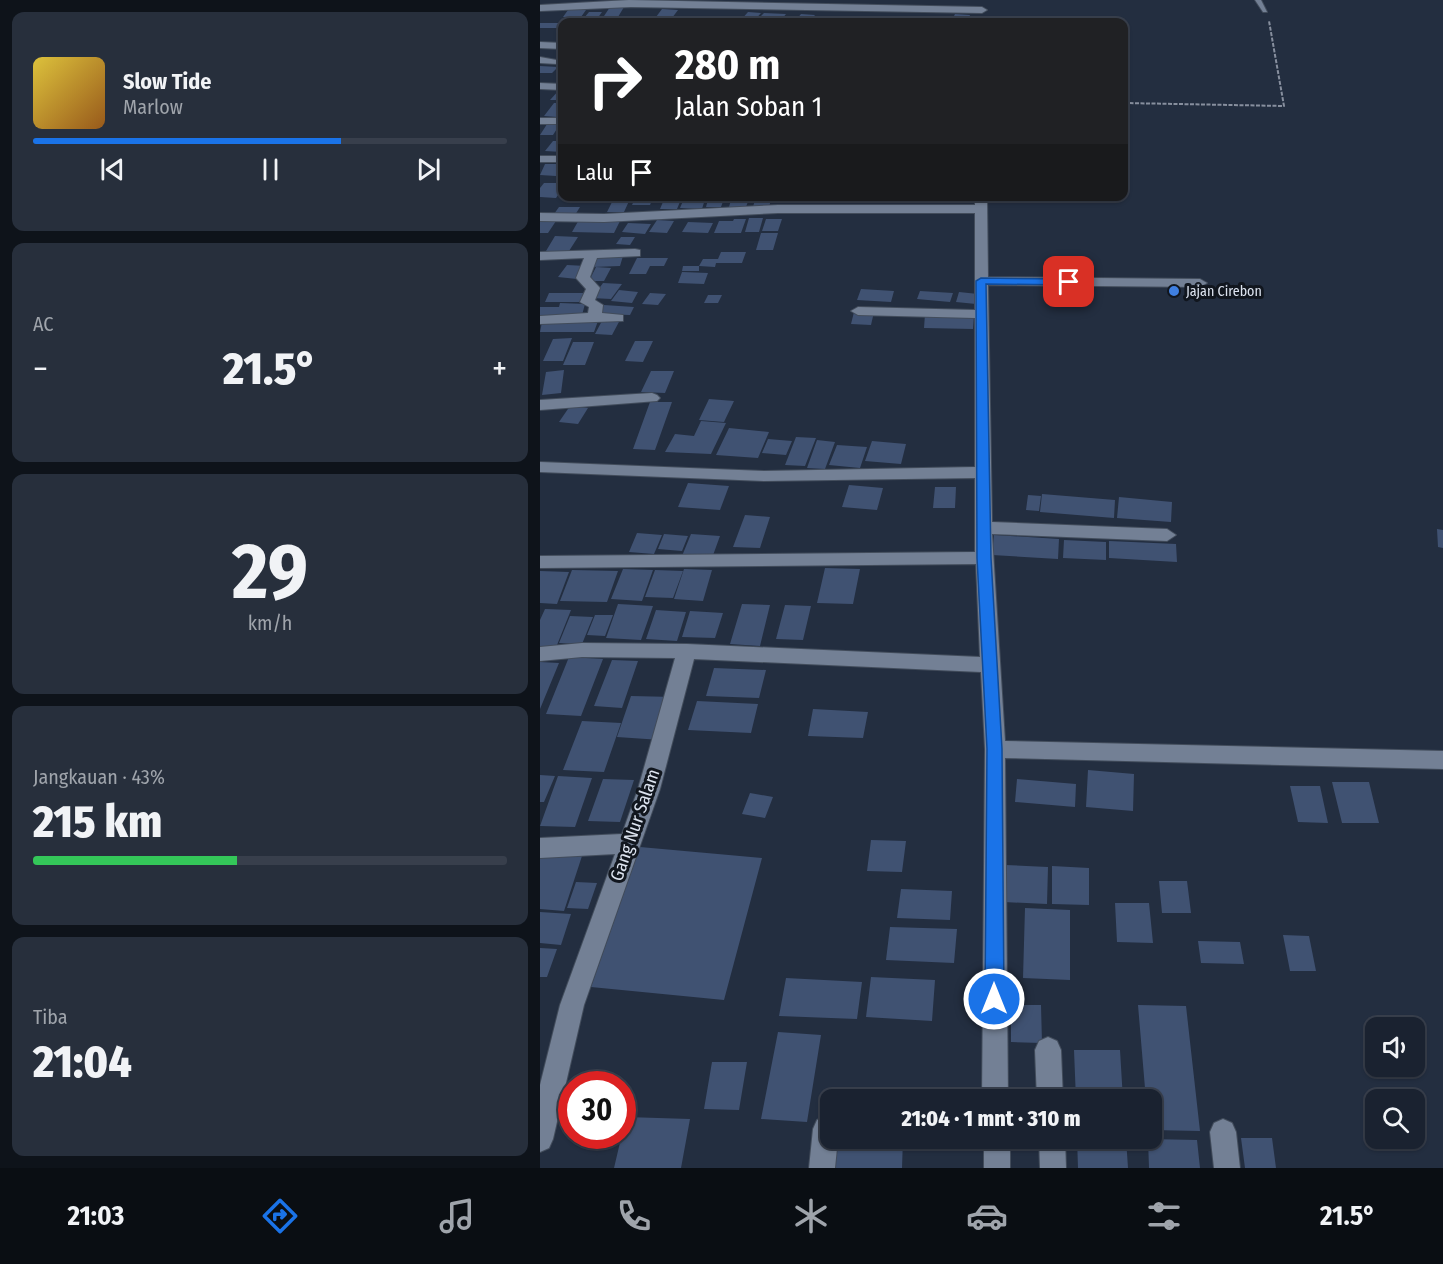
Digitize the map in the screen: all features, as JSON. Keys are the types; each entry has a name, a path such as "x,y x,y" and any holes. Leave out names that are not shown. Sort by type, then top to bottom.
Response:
{"street":[{"path":"540,8 633,2 982,5"},
{"path":"540,45 558,46"},
{"path":"540,60 557,61"},
{"path":"540,86 558,87"},
{"path":"540,121 558,121"},
{"path":"540,159 558,159"},
{"path":"540,217 604,218 780,203 981,202 980,314 984,558 995,749 995,1089"},
{"path":"540,256 635,253"},
{"path":"592,254 583,279 593,288 587,302 597,305 594,317"},
{"path":"981,281 1200,283"},
{"path":"858,311 980,314"},
{"path":"540,320 618,318"},
{"path":"540,405 652,398"},
{"path":"540,467 764,476 984,472"},
{"path":"985,528 1167,534"},
{"path":"540,562 984,558"},
{"path":"540,654 582,650 687,651 990,665"},
{"name":"Gang Nur Salam","path":"540,1139 573,1005 628,843 649,789 687,651"},
{"path":"995,749 1443,760"},
{"path":"540,848 628,843"},
{"path":"1048,1050 1050,1089"},
{"path":"1223,1132 1227,1168"},
{"path":"822,1168 824,1149"},
{"path":"996,1149 997,1168"},
{"path":"1052,1149 1053,1168"}],"lane":[{"path":"1258,0 1265,11"}],"path":[{"path":"1128,102 1285,105 1269,19 1265,11"}],"building":[{"path":"610,7 624,7 618,17 604,16"},
{"path":"662,9 678,10 672,18 656,17"},
{"path":"568,10 586,10 581,17 563,17"},
{"path":"589,12 602,12 598,18 584,18"},
{"path":"748,12 761,13 757,18 743,18"},
{"path":"764,13 786,14 783,18 760,17"},
{"path":"801,14 815,15 812,18 798,18"},
{"path":"955,14 970,15 969,18 953,18"},
{"path":"860,16 873,16 871,18 858,18"},
{"path":"540,23 558,23 558,28 540,28"},
{"path":"540,66 558,67 552,73 540,73"},
{"path":"558,91 558,100 550,100"},
{"path":"554,103 558,103 557,117 544,116"},
{"path":"549,121 558,121 558,127 553,135 540,135"},
{"path":"553,141 558,141 558,152 545,151"},
{"path":"545,164 558,164 556,176 540,175"},
{"path":"544,183 558,183 558,195 556,198 540,197 540,188"},
{"path":"612,201 629,201 624,212 607,212"},
{"path":"634,201 652,201 650,205 632,205"},
{"path":"663,201 680,201 677,209 660,209"},
{"path":"683,201 704,201 702,209 680,208"},
{"path":"708,201 723,201 721,207 706,207"},
{"path":"731,201 748,201 746,207 729,207"},
{"path":"755,201 771,201 769,207 753,207"},
{"path":"559,207 580,207 575,215 554,214"},
{"path":"580,218 621,219 614,233 572,232"},
{"path":"749,218 763,218 759,232 745,232"},
{"path":"734,219 746,219 741,233 714,233 719,221 733,221"},
{"path":"766,219 782,219 778,231 762,231"},
{"path":"657,220 674,221 667,233 649,232"},
{"path":"540,221 556,221 548,233 540,233"},
{"path":"688,222 713,223 708,233 682,232"},
{"path":"628,223 651,224 645,234 622,232"},
{"path":"761,233 778,233 773,250 756,250"},
{"path":"555,236 578,237 569,251 546,251"},
{"path":"621,237 635,237 630,245 616,244"},
{"path":"721,252 746,252 742,263 716,263 715,267 699,266 703,259 718,259"},
{"path":"623,256 620,266 592,267 597,257"},
{"path":"637,258 668,258 664,266 650,266 646,274 629,274"},
{"path":"567,265 586,266 577,279 558,277"},
{"path":"683,266 699,266 699,271 682,271"},
{"path":"596,267 611,268 604,281 589,281"},
{"path":"682,272 708,273 704,284 678,283"},
{"path":"603,283 622,284 611,299 592,298"},
{"path":"861,289 894,291 891,302 857,300"},
{"path":"619,290 638,292 632,303 611,301"},
{"path":"920,291 953,293 950,302 917,299"},
{"path":"959,292 978,294 976,304 956,302"},
{"path":"549,293 586,293 582,302 545,302"},
{"path":"650,293 666,294 658,305 642,304"},
{"path":"708,295 722,295 718,303 704,303"},
{"path":"560,303 585,304 582,315 540,318 540,307 559,307"},
{"path":"604,305 634,307 630,315 599,314"},
{"path":"854,312 874,312 871,325 851,324"},
{"path":"925,314 974,315 973,329 924,328"},
{"path":"603,319 620,320 612,335 595,334"},
{"path":"598,321 594,332 540,332 542,322"},
{"path":"572,338 563,361 543,361 553,339"},
{"path":"635,341 653,341 643,362 625,361"},
{"path":"573,342 594,342 585,365 563,365"},
{"path":"564,370 561,393 542,395 546,372"},
{"path":"651,371 674,371 665,393 641,392"},
{"path":"709,399 734,401 724,422 699,420"},
{"path":"650,402 672,402 655,450 633,449"},
{"path":"570,406 588,408 578,424 559,422"},
{"path":"701,421 726,423 711,454 665,452 675,434 694,436"},
{"path":"729,428 769,432 758,458 716,455"},
{"path":"796,437 816,438 805,466 785,465"},
{"path":"768,439 792,441 786,455 762,453"},
{"path":"817,440 835,442 825,469 807,468"},
{"path":"872,441 906,444 901,464 865,461"},
{"path":"837,445 867,447 860,468 829,465"},
{"path":"688,483 729,486 720,510 678,507"},
{"path":"849,485 883,488 877,510 842,507"},
{"path":"935,487 956,487 955,508 933,508"},
{"path":"1042,494 1115,500 1114,518 1040,512"},
{"path":"1028,495 1041,496 1039,511 1026,510"},
{"path":"1119,497 1172,502 1171,522 1117,518"},
{"path":"745,515 770,517 760,548 733,547"},
{"path":"1437,529 1443,530 1443,548 1438,547"},
{"path":"637,533 662,535 654,554 629,552"},
{"path":"664,534 688,536 682,551 658,549"},
{"path":"691,534 720,536 712,558 682,556"},
{"path":"994,535 1059,539 1058,559 992,555"},
{"path":"1064,540 1106,542 1106,560 1063,558"},
{"path":"1109,541 1176,544 1177,562 1109,558"},
{"path":"825,568 860,569 853,604 817,603"},
{"path":"623,569 653,570 642,601 611,599"},
{"path":"684,569 712,570 703,601 674,599"},
{"path":"572,570 618,571 607,602 560,601"},
{"path":"655,570 683,571 673,598 645,597"},
{"path":"540,571 569,572 557,604 540,603"},
{"path":"618,604 653,606 641,640 606,638"},
{"path":"742,604 770,605 760,646 730,644"},
{"path":"785,605 811,606 803,640 776,639"},
{"path":"545,609 571,610 555,650 540,649 540,620"},
{"path":"656,610 686,612 677,641 646,639"},
{"path":"690,611 723,613 715,638 682,637"},
{"path":"595,615 613,615 605,636 587,635"},
{"path":"570,616 593,617 582,644 559,643"},
{"path":"569,657 603,659 581,716 546,714"},
{"path":"612,660 638,661 622,708 594,706"},
{"path":"540,662 559,663 540,709"},
{"path":"714,668 766,670 759,698 706,696"},
{"path":"631,696 674,697 661,740 617,737"},
{"path":"697,701 758,704 751,733 688,730"},
{"path":"813,709 868,712 863,738 808,736"},
{"path":"582,721 621,723 604,772 563,770"},
{"path":"1088,770 1134,774 1133,811 1086,807"},
{"path":"540,775 555,776 544,802 540,802"},
{"path":"558,776 592,778 575,827 540,826"},
{"path":"603,779 634,780 620,822 588,821"},
{"path":"1017,779 1076,784 1075,807 1015,802"},
{"path":"1332,782 1369,782 1379,823 1342,823"},
{"path":"1290,786 1320,786 1328,823 1298,822"},
{"path":"750,793 773,797 765,818 742,814"},
{"path":"871,840 906,841 902,872 867,871"},
{"path":"640,847 762,858 724,1000 591,987"},
{"path":"540,855 582,856 564,911 540,909"},
{"path":"1005,865 1048,867 1047,904 1004,902"},
{"path":"1052,866 1089,868 1089,905 1052,904"},
{"path":"1159,881 1187,881 1191,913 1162,913"},
{"path":"576,882 597,883 588,909 567,908"},
{"path":"901,889 952,891 950,920 897,918"},
{"path":"1115,903 1149,903 1153,943 1117,942"},
{"path":"1025,908 1070,910 1070,980 1023,978"},
{"path":"540,912 571,914 561,945 540,943"},
{"path":"890,927 957,929 954,963 886,960"},
{"path":"1283,935 1309,936 1316,971 1290,971"},
{"path":"1198,941 1240,942 1244,964 1201,963"},
{"path":"540,948 557,949 547,977 540,977"},
{"path":"871,977 935,980 932,1021 866,1017"},
{"path":"786,978 862,982 857,1019 779,1016"},
{"path":"1011,1005 1041,1005 1042,1043 1011,1042"},
{"path":"1138,1005 1186,1006 1200,1131 1162,1130 1162,1089 1145,1089"},
{"path":"778,1032 821,1035 807,1122 761,1119"},
{"path":"1074,1050 1120,1050 1122,1089 1076,1089"},
{"path":"712,1062 747,1062 739,1110 704,1109"},
{"path":"636,1117 690,1119 681,1168 614,1168 618,1149 636,1149"},
{"path":"1241,1138 1272,1138 1276,1168 1245,1168"},
{"path":"1162,1139 1197,1140 1200,1168 1149,1168 1148,1149 1162,1149"},
{"path":"828,1149 903,1149 902,1168 824,1168"},
{"path":"1077,1149 1127,1149 1128,1168 1078,1168"}],"place":[{"name":"Jajan Cirebon","path":"1174,291"}],"route":[{"path":"994,999 995,749 984,558 981,281 1069,282"}]}
